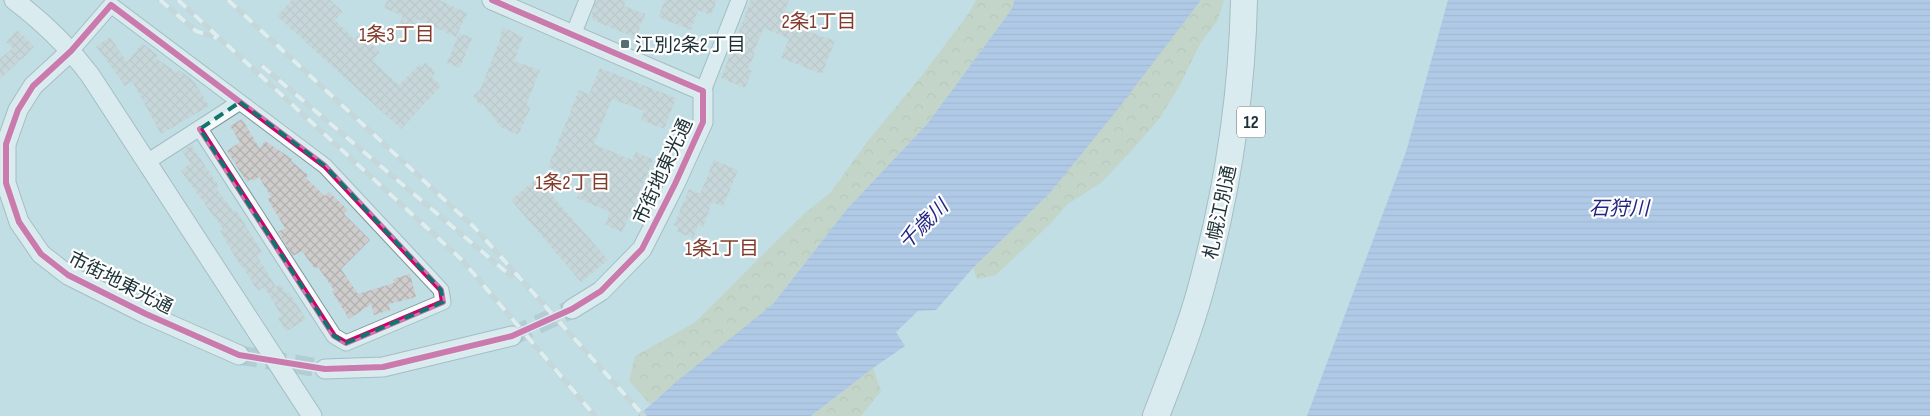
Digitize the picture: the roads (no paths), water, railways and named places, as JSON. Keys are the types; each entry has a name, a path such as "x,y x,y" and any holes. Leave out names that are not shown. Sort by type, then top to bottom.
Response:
{"highway":[{"name":"札幌江別通","path":"1175,416 1204,333 1222,241 1240,88 1244,0"},
{"name":"札幌江別通","path":"1156,416 1242,184 1257,84 1261,0"}],"street":[{"path":"14,0 32,14 71,51 90,75 312,416"},
{"path":"492,0 703,91 739,0"},
{"path":"573,35 587,0"},
{"path":"71,51 111,5 325,166 441,290 443,302 346,342 334,336 200,129"},
{"name":"市街地東光通","path":"71,51 33,86 18,110 6,144 6,183 20,222 41,254 68,275 146,314 240,355"},
{"name":"市街地東光通","path":"572,309 601,291 642,249 675,184 703,122 703,91"},
{"path":"147,162 240,102"},
{"path":"326,369 383,366 512,336"}],"water":[{"name":"千歳川","path":"1015,0 1201,0 1118,109 1049,194 973,268 936,310 918,311 896,332 905,346 811,416 638,416 677,381 773,304 847,209 928,123 1011,10"},
{"name":"石狩川","path":"1448,0 1930,0 1930,416 1307,416 1406,152"}],"tunnel":[{"path":"512,336 572,309"},
{"path":"239,355 325,369"}],"railway":[{"path":"160,0 196,31 217,38"},
{"path":"178,0 462,260 595,416"},
{"path":"228,0 474,227 644,416"},
{"path":"262,66 511,276"}],"place":[{"name":"江別2条2丁目","path":"625,44"}],"district":[{"name":"2条1丁目","path":"819,21"},
{"name":"1条3丁目","path":"397,34"},
{"name":"1条2丁目","path":"573,182"},
{"name":"1条1丁目","path":"722,248"}]}
